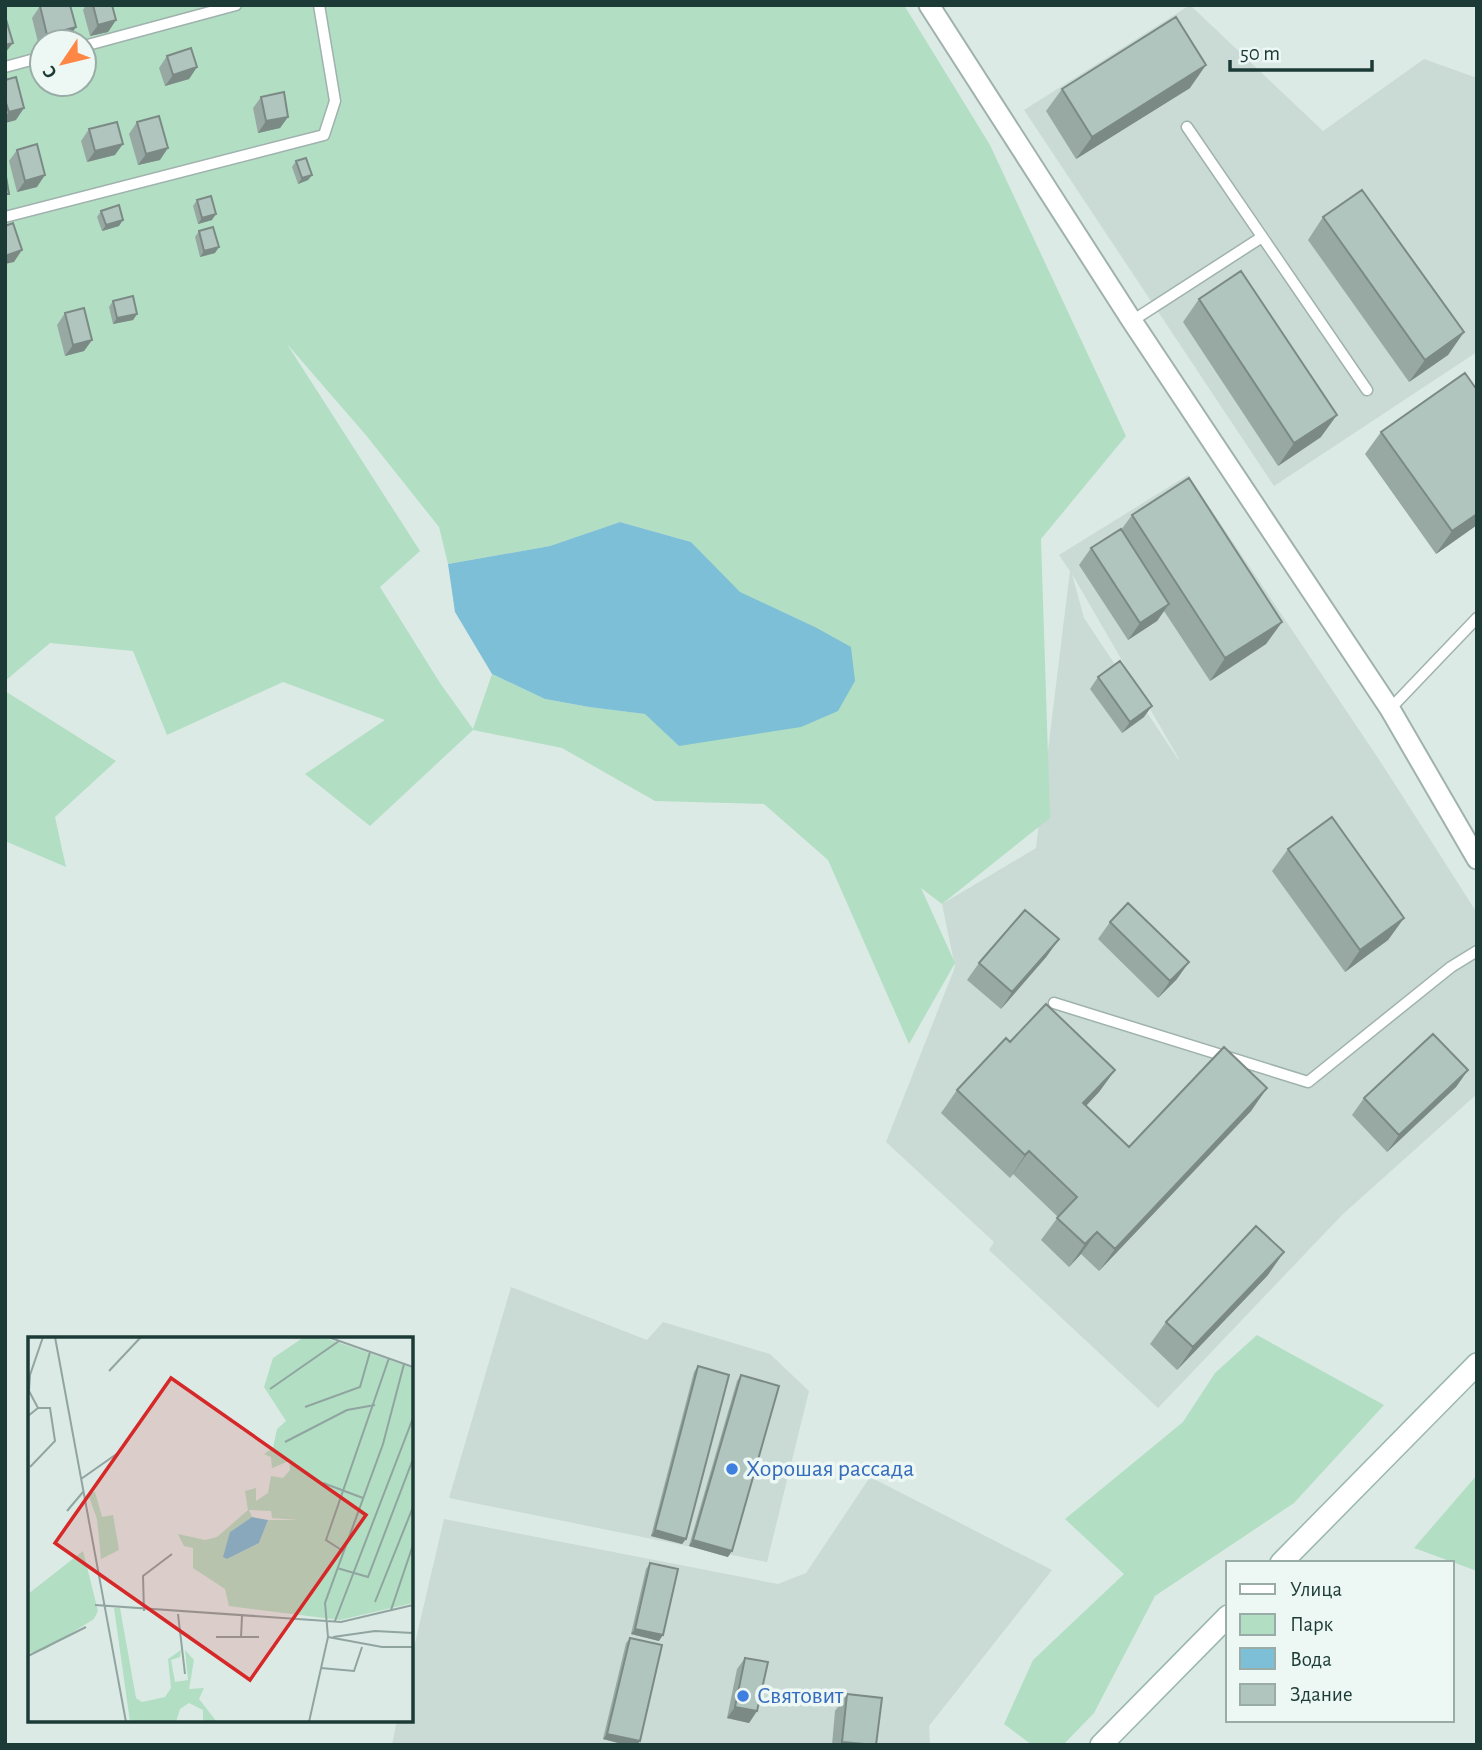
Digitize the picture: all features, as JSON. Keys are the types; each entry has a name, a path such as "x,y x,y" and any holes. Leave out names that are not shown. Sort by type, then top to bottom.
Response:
{"main road":[{"path":"1283,1561 1477,1364"},
{"path":"1101,1745 1226,1618"}],"street":[{"path":"929,5 1132,321 1390,709 1477,859"}],"lane":[{"path":"98,42 236,5"},
{"path":"5,217 324,135 335,100 319,5"},
{"path":"5,67 28,61"},
{"path":"1187,127 1367,390"},
{"path":"1132,321 1262,237"},
{"path":"1390,709 1477,618"},
{"path":"1054,1003 1308,1082 1451,967 1477,951"}],"shaded area":[{"path":"1190,5 1323,131 1424,59 1477,78 1477,352 1274,486 1024,110"},
{"path":"1188,475 1382,764 1477,913 1477,1094 1342,1215 1158,1408 989,1250 994,1242 886,1142 955,967 942,904 1036,848 1070,571 1059,555","holes":["1072,574 1179,759 1084,618"]},
{"path":"511,1287 647,1340 663,1322 770,1354 809,1391 767,1562 449,1498"},
{"path":"870,1477 1052,1570 929,1726 930,1745 392,1745 397,1722 413,1722 413,1651 444,1519 778,1584 806,1573"}],"green space":[{"path":"5,5 904,5 990,145 1126,436 1041,539 1050,818 942,904 921,888 955,963 909,1044 828,860 764,804 655,801 562,748 473,730 370,826 305,774 385,720 283,682 167,735 133,651 50,643 5,681","holes":["287,344 365,434 439,527 448,564 550,546 620,522 691,542 740,593 815,627 679,746 646,714 545,699 492,674 473,729 440,683 380,587 420,551"]},
{"path":"5,691 116,761 55,817 66,867 5,841"},
{"path":"1257,1335 1384,1405 1294,1503 1155,1596 1094,1713 1063,1745 1032,1745 1004,1724 1033,1660 1124,1574 1065,1519 1183,1422 1215,1373"},
{"path":"1477,1475 1477,1571 1414,1548"}],"water":[{"path":"620,522 691,542 740,592 851,647 855,681 838,711 801,727 679,746 645,714 545,699 492,674 455,612 448,564 550,546"}],"building":[{"path":"70,5 76,27 45,28 40,6"},
{"path":"93,5 112,5 116,20 98,25"},
{"path":"5,16 13,43 5,45"},
{"path":"1176,17 1206,65 1092,137 1062,89"},
{"path":"191,48 197,67 173,75 167,56"},
{"path":"16,77 24,108 9,112 5,100 5,80"},
{"path":"284,92 288,117 266,121 261,97"},
{"path":"159,116 168,148 146,154 137,122"},
{"path":"117,122 123,144 95,151 89,129"},
{"path":"37,144 45,175 25,181 17,150"},
{"path":"306,158 312,175 302,178 296,161"},
{"path":"5,171 9,194 5,194"},
{"path":"1362,190 1464,332 1425,360 1323,217"},
{"path":"211,196 216,214 202,218 197,200"},
{"path":"119,205 123,220 106,225 101,211"},
{"path":"13,223 22,250 5,256 5,226"},
{"path":"213,227 219,247 204,251 199,231"},
{"path":"1241,271 1337,415 1294,443 1199,299"},
{"path":"133,296 137,314 117,318 113,301"},
{"path":"84,308 92,340 73,345 65,313"},
{"path":"1465,373 1477,390 1477,514 1452,531 1381,432"},
{"path":"1189,478 1282,622 1225,658 1132,515"},
{"path":"1121,529 1169,604 1140,623 1091,548"},
{"path":"1120,661 1152,706 1130,722 1098,677"},
{"path":"1332,817 1404,918 1360,950 1288,849"},
{"path":"1128,903 1189,962 1170,981 1110,922"},
{"path":"1025,910 1059,939 1012,992 979,963"},
{"path":"1046,1004 1115,1070 1083,1103 1129,1147 1224,1047 1267,1088 1115,1249 1097,1232 1085,1244 1057,1218 1077,1197 1029,1151 1025,1155 957,1090 1006,1038 1010,1042"},
{"path":"1433,1034 1468,1070 1399,1135 1364,1098"},
{"path":"1256,1226 1284,1252 1193,1347 1166,1322"},
{"path":"698,1366 729,1375 686,1539 655,1530"},
{"name":"Хорошая рассада","path":"741,1375 779,1386 732,1551 693,1540"},
{"path":"650,1563 678,1569 663,1635 635,1629"},
{"path":"630,1638 662,1645 640,1741 607,1734"},
{"path":"745,1658 768,1662 757,1711 735,1707"},
{"path":"847,1694 882,1698 876,1745 842,1742"}],"place":[{"name":"Хорошая рассада","path":"732,1469"},
{"name":"Святовит","path":"743,1696"}]}
